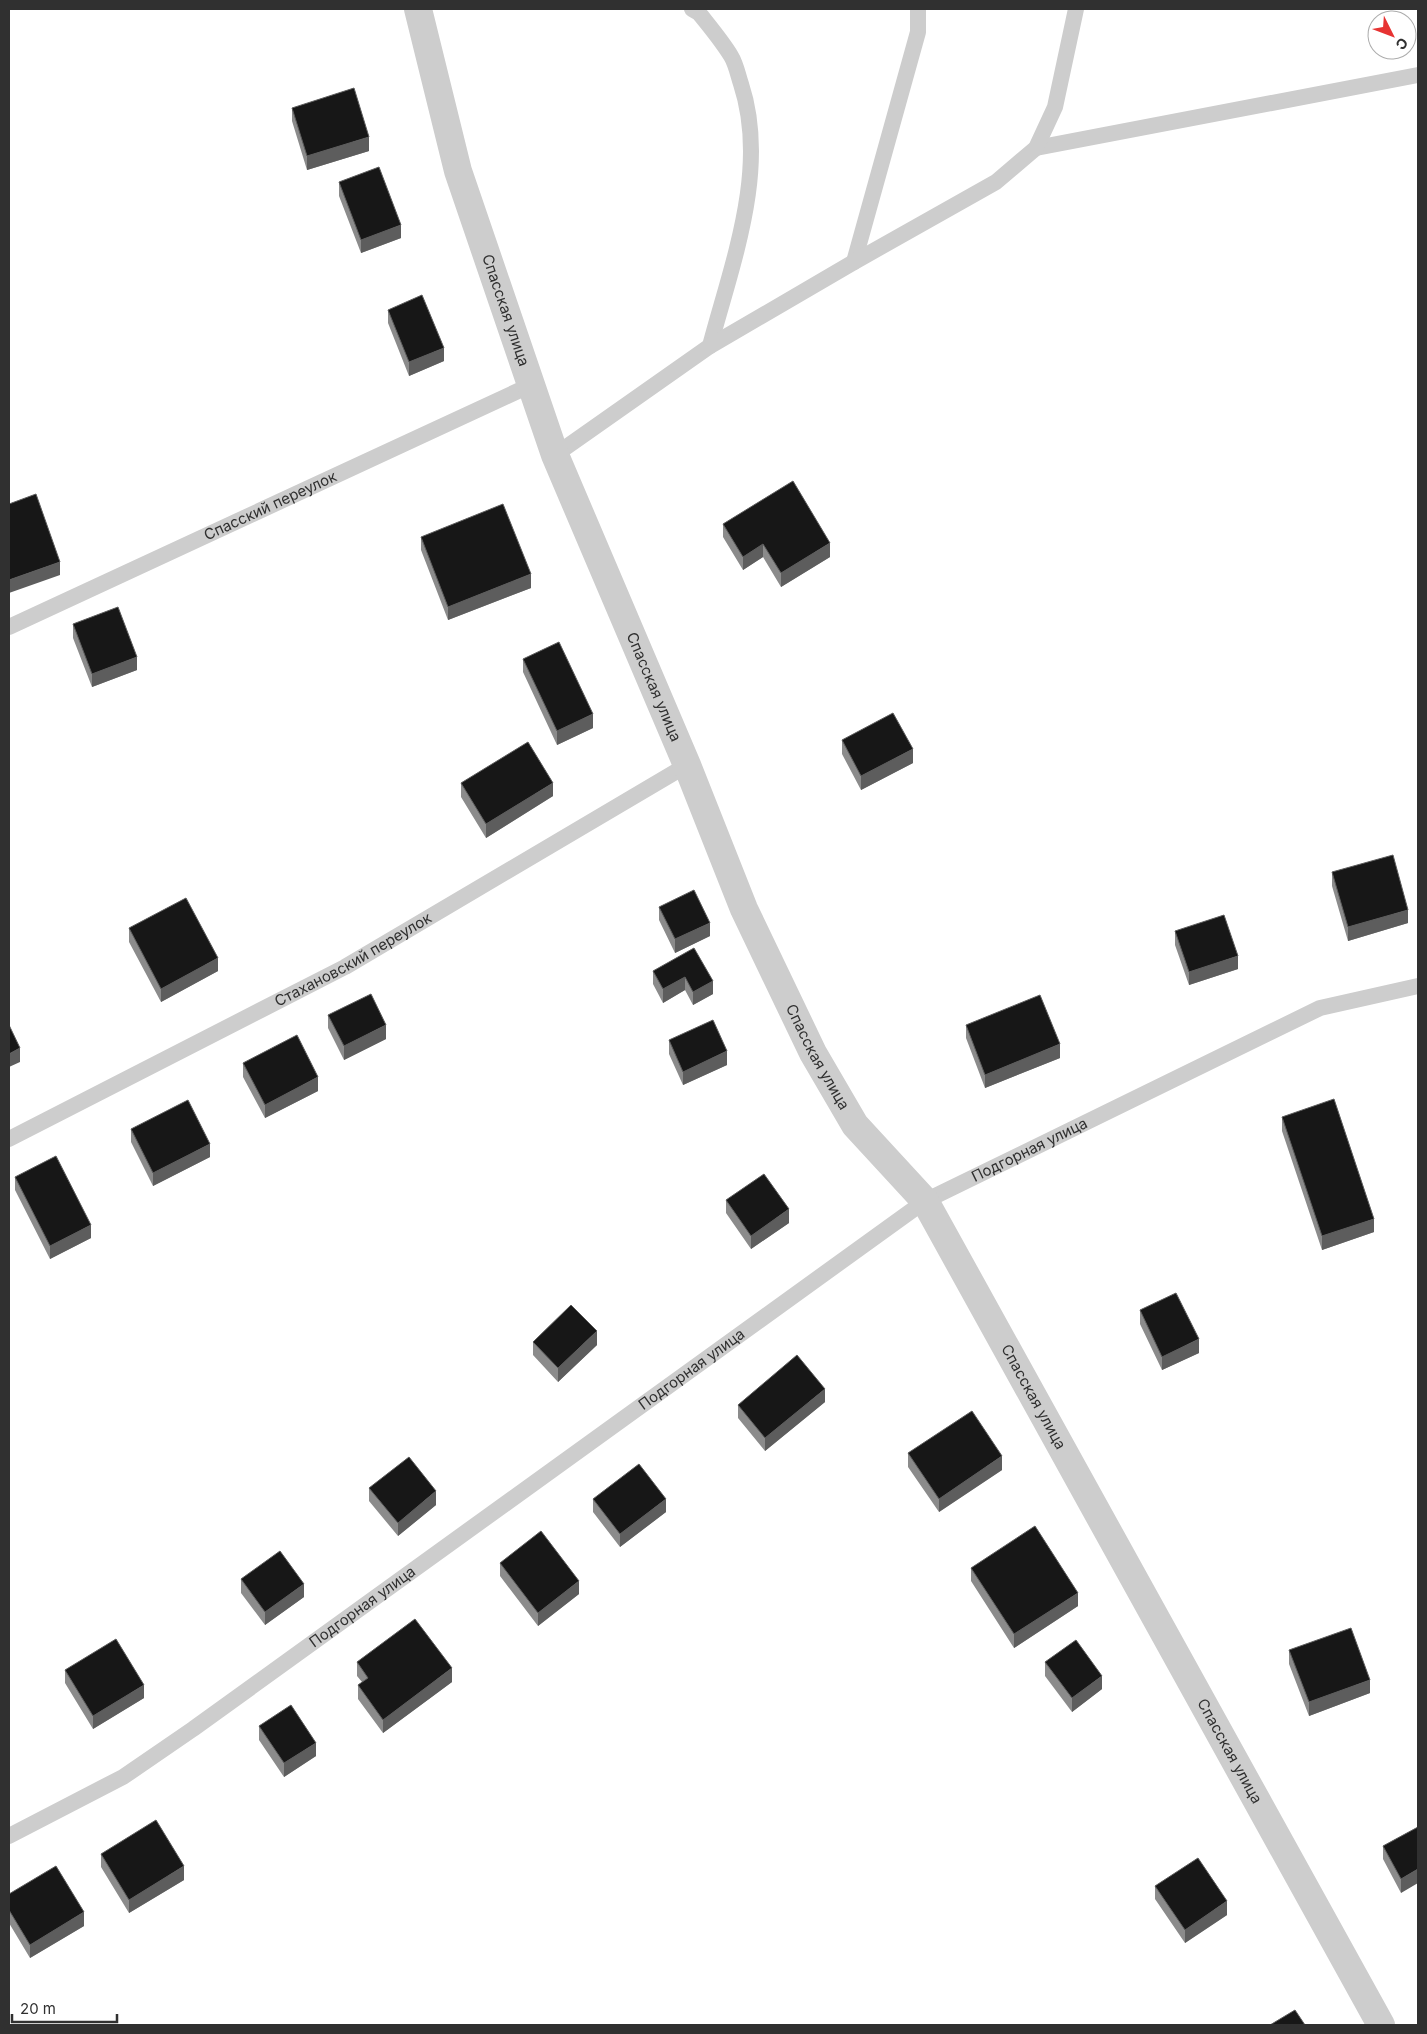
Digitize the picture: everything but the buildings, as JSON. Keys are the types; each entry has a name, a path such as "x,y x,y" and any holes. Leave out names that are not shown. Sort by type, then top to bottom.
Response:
{"street":[{"name":"Спасская улица","path":"418,9 458,171 554,455 687,765 744,909 813,1053 855,1125 925,1201 1381,2025"}],"lane":[{"path":"692,9 699,13 732,56 747,102 752,156 750,185 743,220 710,346"},
{"path":"854,262 918,32 918,9"},
{"path":"554,455 710,346 996,182 1036,148 1055,108 1076,9"},
{"path":"1036,148 1418,75"},
{"name":"Спасский переулок","path":"9,627 531,385"},
{"name":"Стахановский переулок","path":"9,1139 346,967 687,765"},
{"name":"Подгорная улица","path":"9,1836 123,1777 925,1201 1320,1008 1418,986"}]}
